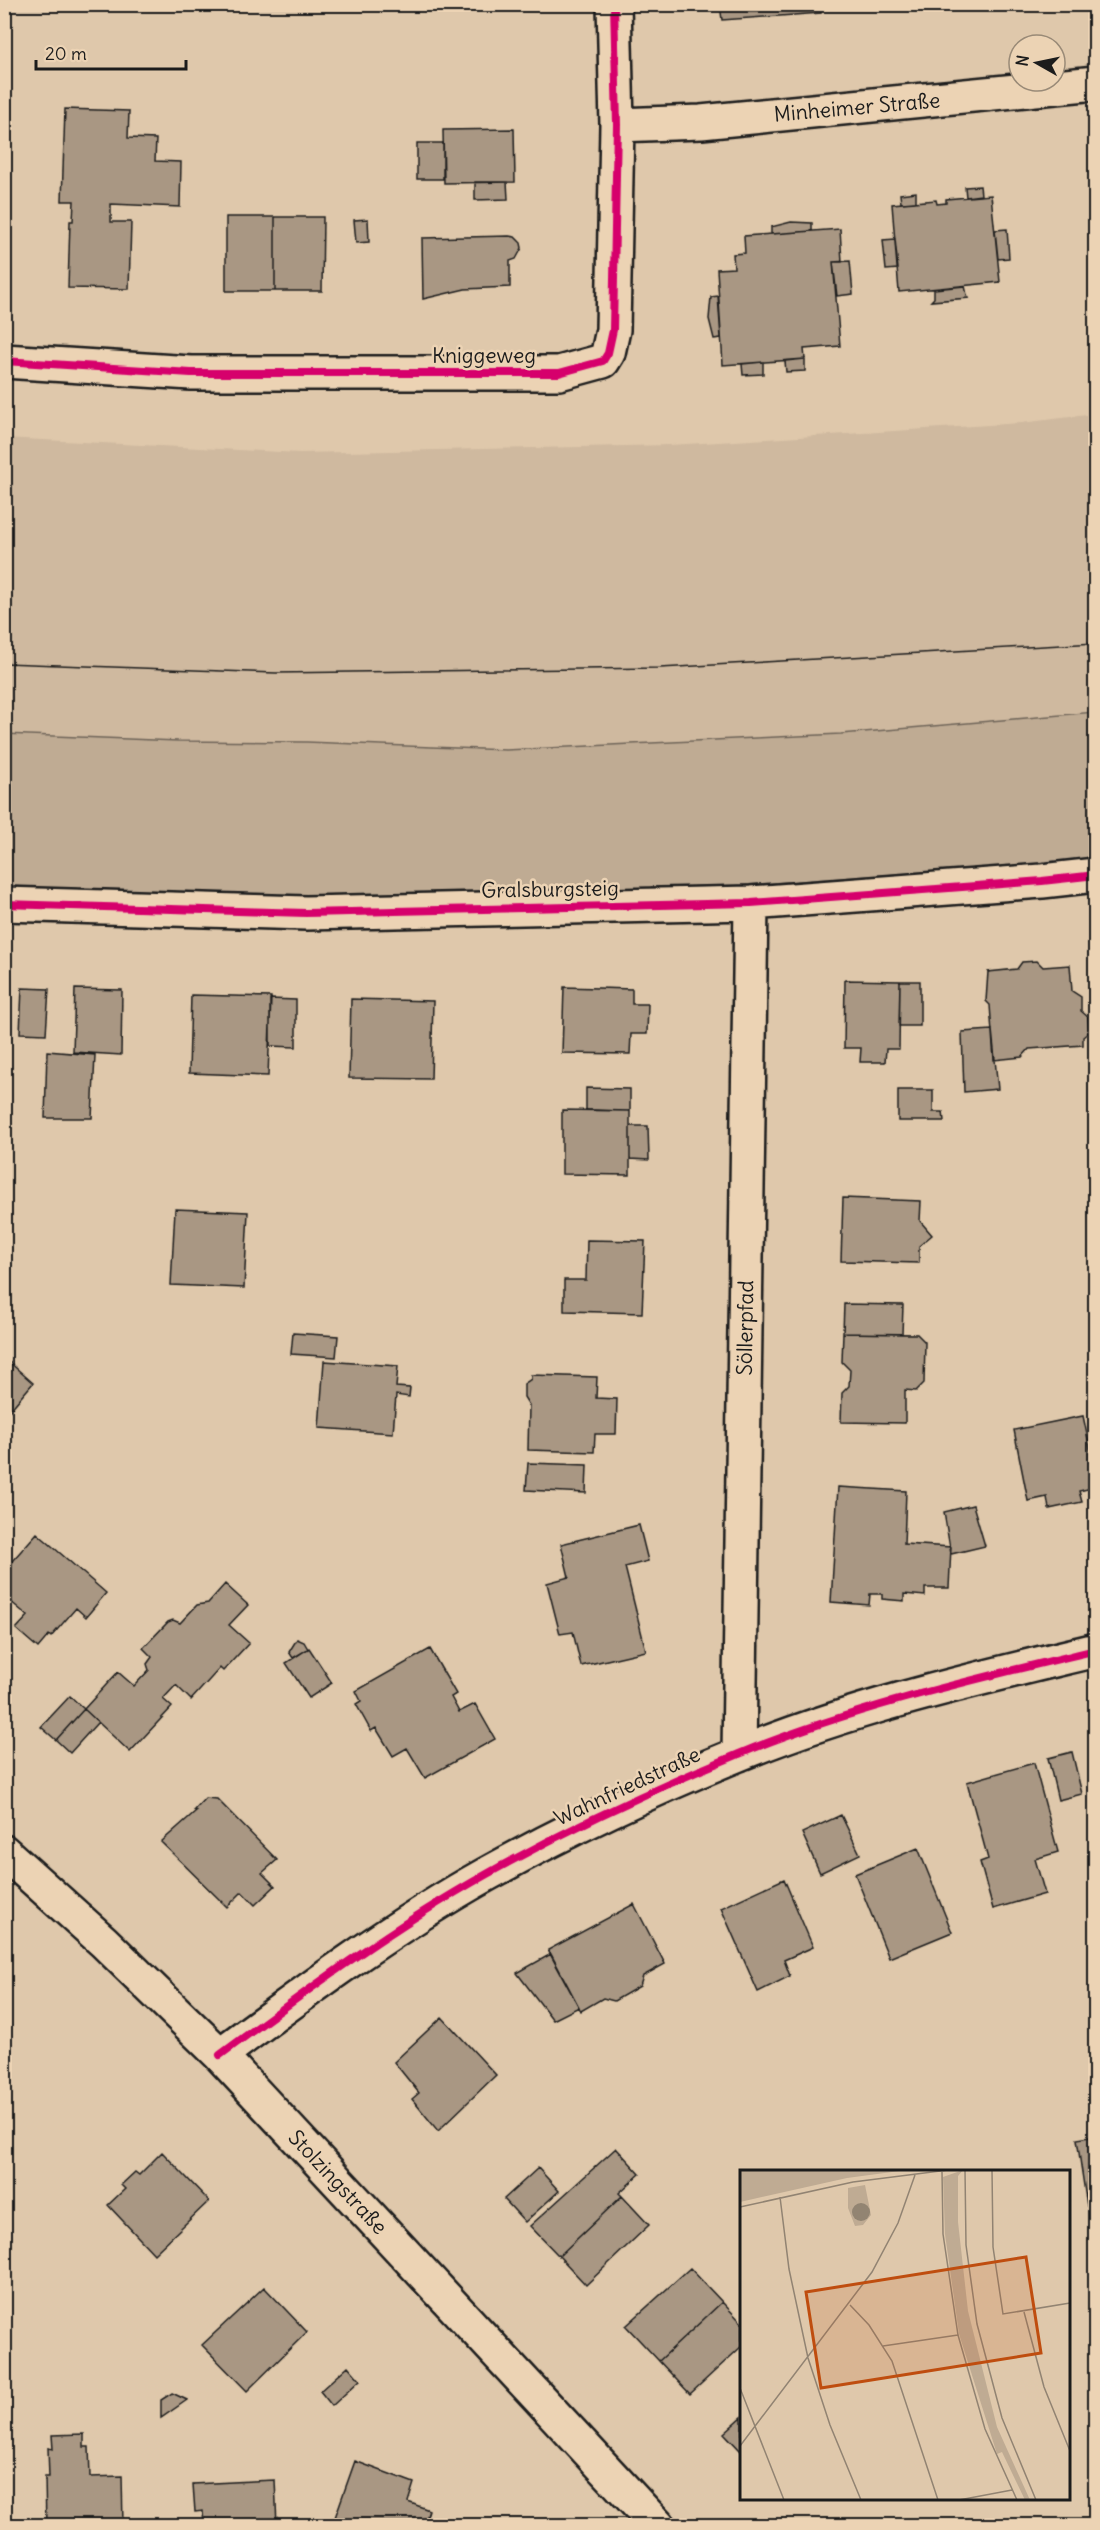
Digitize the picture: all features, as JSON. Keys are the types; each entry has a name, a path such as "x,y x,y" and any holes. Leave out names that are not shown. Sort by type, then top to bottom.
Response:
{"street":[{"name":"Kniggeweg","path":"4,361 191,373 559,373 603,361 608,353 613,330 617,125 614,4"},
{"name":"Minheimer Straße","path":"617,125 701,122 1095,83"},
{"name":"Gralsburgsteig","path":"4,904 318,913 751,903 1095,875"},
{"name":"Söllerpfad","path":"739,1754 751,903"},
{"name":"Wahnfriedstraße","path":"220,2055 358,1955 486,1875 623,1804 739,1754 928,1691 1095,1650"},
{"name":"Stolzingstraße","path":"4,1852 104,1942 220,2055 658,2526"}],"shaded area":[{"path":"1095,414 1095,800 5,830 4,438 300,453 670,445 1021,423"},
{"path":"1095,712 1095,860 745,885 308,898 5,890 4,734 506,750 841,734"}],"building":[{"path":"720,4 820,4 821,13 722,20"},
{"path":"65,109 129,111 128,138 156,139 155,161 181,162 180,207 111,204 111,222 131,222 129,289 68,288 70,221 73,221 74,201 62,201"},
{"path":"514,129 515,182 444,183 443,130"},
{"path":"417,143 443,143 443,179 417,179"},
{"path":"475,182 507,182 508,199 475,200"},
{"path":"980,186 981,195 966,197 965,187"},
{"path":"916,192 916,202 901,203 900,194"},
{"path":"991,195 1000,282 899,292 892,204 936,200 937,204 946,203 946,199"},
{"path":"226,217 275,217 275,291 226,291"},
{"path":"275,217 323,217 322,291 275,291"},
{"path":"368,219 369,242 356,243 354,220"},
{"path":"791,222 812,223 812,231 771,234 771,227"},
{"path":"840,229 842,262 833,262 840,346 804,349 805,359 723,365 717,269 734,268 733,254 745,253 744,236"},
{"path":"1007,229 1009,258 998,259 995,230"},
{"path":"515,237 521,243 522,248 516,259 510,261 510,287 465,289 423,299 422,238"},
{"path":"895,239 898,269 886,270 883,240"},
{"path":"850,261 853,294 837,296 833,262"},
{"path":"965,286 969,298 931,301 934,298 934,289"},
{"path":"718,296 721,338 714,339 709,319 711,297"},
{"path":"805,359 805,371 786,372 785,361"},
{"path":"763,362 763,374 743,375 742,364"},
{"path":"1037,961 1043,967 1070,965 1072,991 1081,997 1081,1011 1088,1017 1089,1032 1083,1037 1083,1045 1029,1049 1022,1057 994,1060 990,1005 986,1001 988,972 1017,969 1022,962"},
{"path":"845,980 900,981 899,1049 886,1049 885,1062 860,1062 861,1048 844,1048"},
{"path":"900,981 920,981 920,1026 899,1026"},
{"path":"564,987 632,989 632,1004 648,1004 647,1034 631,1034 630,1054 562,1053"},
{"path":"22,988 49,989 46,1034 20,1033"},
{"path":"75,989 122,990 121,1055 73,1052"},
{"path":"191,995 271,997 268,1076 189,1073"},
{"path":"270,999 296,1000 296,1047 270,1046"},
{"path":"351,999 433,1001 431,1079 349,1078"},
{"path":"992,1030 998,1089 964,1092 962,1032"},
{"path":"47,1051 95,1055 92,1118 45,1118"},
{"path":"586,1088 630,1089 630,1111 586,1110"},
{"path":"898,1090 933,1090 933,1112 943,1112 944,1121 898,1121"},
{"path":"562,1110 630,1111 630,1175 562,1174"},
{"path":"630,1126 648,1126 649,1160 630,1159"},
{"path":"843,1198 921,1201 920,1221 932,1235 919,1246 919,1263 841,1261"},
{"path":"175,1209 248,1212 244,1288 171,1285"},
{"path":"587,1240 645,1241 642,1313 564,1311 564,1280 586,1280"},
{"path":"844,1304 903,1305 902,1334 843,1333"},
{"path":"293,1333 338,1336 336,1357 291,1354"},
{"path":"843,1333 917,1334 925,1342 924,1383 916,1391 905,1390 905,1423 841,1422 842,1393 849,1386 850,1370 842,1362"},
{"path":"8,1361 33,1383 4,1417 4,1365"},
{"path":"324,1361 398,1366 396,1387 410,1388 409,1397 396,1395 393,1433 319,1428"},
{"path":"531,1375 597,1377 596,1398 617,1399 616,1434 595,1434 594,1452 528,1450 529,1405 524,1397 524,1384 531,1379"},
{"path":"1083,1416 1096,1476 1096,1487 1079,1491 1082,1502 1049,1509 1047,1497 1028,1501 1014,1430"},
{"path":"528,1463 587,1465 586,1493 526,1490"},
{"path":"838,1487 906,1491 904,1544 951,1547 949,1588 925,1588 925,1596 904,1594 904,1601 882,1599 882,1594 870,1594 869,1605 831,1602"},
{"path":"973,1505 985,1546 951,1554 944,1512"},
{"path":"639,1525 648,1561 625,1567 646,1651 581,1666 573,1632 560,1634 547,1583 569,1577 561,1544"},
{"path":"37,1533 106,1593 86,1617 76,1608 51,1637 49,1635 38,1648 16,1629 28,1616 4,1596 4,1570"},
{"path":"225,1584 248,1605 229,1625 249,1643 223,1671 220,1668 191,1700 176,1685 163,1699 172,1707 130,1752 84,1709 118,1672 134,1686 149,1670 147,1664 152,1657 143,1648 168,1622 173,1620 180,1623 197,1605 208,1603"},
{"path":"297,1639 304,1642 308,1649 293,1658 289,1652"},
{"path":"309,1648 332,1683 309,1698 286,1663"},
{"path":"430,1649 456,1694 451,1697 459,1712 475,1704 495,1739 425,1778 407,1748 393,1756 376,1728 371,1731 356,1704 361,1701 356,1691"},
{"path":"70,1696 84,1709 56,1740 41,1727"},
{"path":"84,1709 98,1722 70,1753 56,1740"},
{"path":"1072,1752 1082,1794 1058,1800 1048,1758"},
{"path":"1034,1763 1058,1852 1035,1859 1045,1894 993,1909 980,1862 988,1859 967,1782"},
{"path":"205,1798 217,1799 277,1860 262,1873 275,1886 255,1905 242,1892 227,1907 161,1842 196,1811 194,1810"},
{"path":"841,1815 860,1854 820,1873 802,1833"},
{"path":"918,1848 952,1932 889,1958 855,1874"},
{"path":"784,1879 813,1947 784,1960 790,1976 758,1992 721,1908"},
{"path":"634,1904 665,1964 643,1976 640,1986 614,2001 603,1998 581,2011 548,1950"},
{"path":"551,1954 579,2007 553,2020 517,1973"},
{"path":"442,2017 496,2075 438,2131 412,2099 419,2093 394,2062"},
{"path":"1096,2136 1096,2204 1087,2206 1077,2139"},
{"path":"616,2148 640,2174 619,2193 622,2196 559,2256 530,2226"},
{"path":"162,2152 209,2201 154,2254 108,2205 125,2189 121,2185 135,2172 139,2175"},
{"path":"538,2168 559,2191 525,2222 504,2199"},
{"path":"622,2196 649,2225 586,2285 559,2256"},
{"path":"690,2268 722,2302 659,2361 626,2326"},
{"path":"264,2287 307,2332 247,2391 202,2345"},
{"path":"722,2302 740,2321 740,2348 690,2394 659,2361"},
{"path":"348,2366 360,2380 332,2406 320,2391"},
{"path":"172,2393 187,2400 161,2418 161,2400"},
{"path":"740,2419 740,2450 724,2433"},
{"path":"84,2434 84,2447 89,2447 90,2477 122,2476 123,2526 46,2526 45,2477 49,2477 48,2448 53,2449 52,2435"},
{"path":"355,2461 414,2483 408,2502 429,2510 424,2526 332,2526"},
{"path":"275,2480 277,2526 204,2526 203,2511 195,2512 193,2484"}],"tram line":[{"path":"4,663 276,673 660,668 1096,643"}],"cycle path":[{"path":"4,361 191,373 559,373 603,361 608,353 613,330 617,125 614,4"},
{"path":"4,904 306,913 751,903 1096,875"},
{"path":"220,2055 351,1960 452,1894 548,1841 643,1795 739,1754 826,1722 915,1695 1096,1650"}]}
